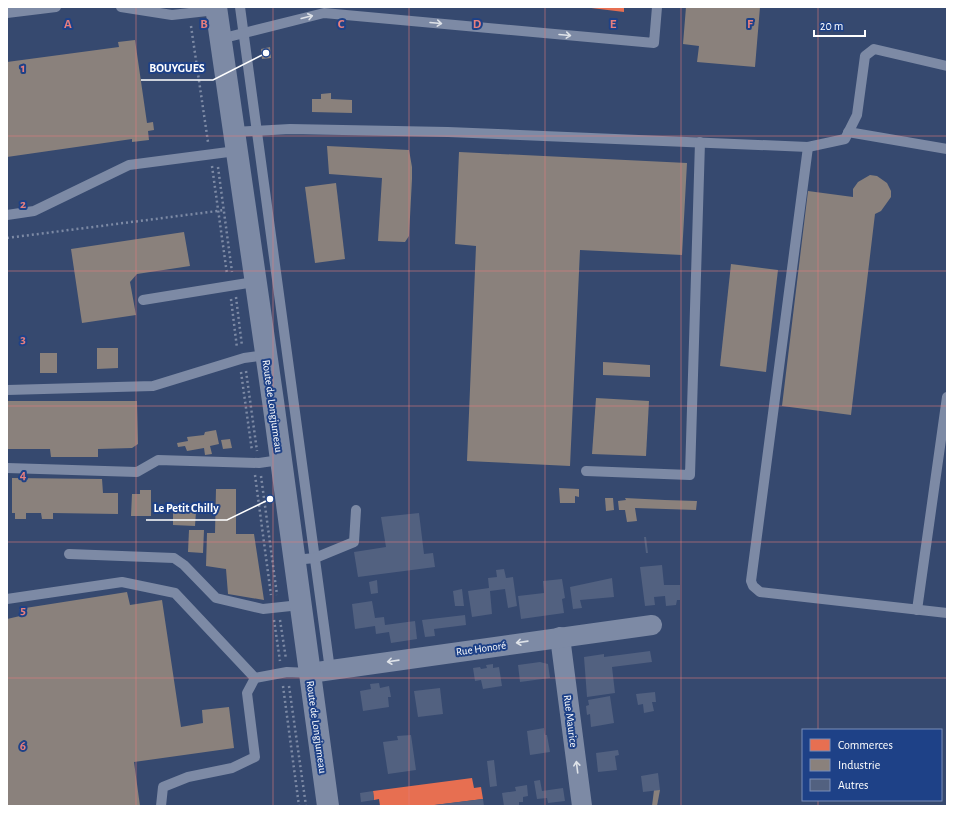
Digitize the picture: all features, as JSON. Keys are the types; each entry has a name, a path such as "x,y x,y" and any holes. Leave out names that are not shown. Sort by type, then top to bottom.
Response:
{"street":[{"name":"Route de Longjumeau","path":"216,8 220,39 224,148 234,209 239,284 266,355 280,460 304,559 300,605 320,672 328,806"},
{"name":"Rue Honoré","path":"320,672 652,625"},
{"name":"Rue Maurice","path":"560,637 582,806"}],"lane":[{"path":"7,14 56,7"},
{"path":"121,7 172,15 216,8"},
{"path":"240,7 256,131 304,559 320,672 284,673 255,678"},
{"path":"220,39 324,13 654,43 657,7"},
{"path":"7,215 34,211 129,165 224,148 256,131 290,129 440,132 808,147 845,139 857,115 865,56 874,49 947,66"},
{"path":"848,132 947,149"},
{"path":"586,471 690,475 700,142"},
{"path":"808,147 751,581 753,586 760,592 947,613"},
{"path":"143,300 239,284"},
{"path":"7,390 153,386 241,359 266,355"},
{"path":"917,610 947,397"},
{"path":"7,468 136,472 158,460 256,462 280,460"},
{"path":"304,559 354,542 356,510"},
{"path":"69,554 174,558 184,565 216,598 263,609 300,605"},
{"path":"7,599 122,582 175,593 255,678"},
{"path":"161,806 163,787 188,778 232,768 255,757 247,693 255,678"}],"path":[{"path":"189,13 224,148 234,209 239,284 241,359 284,673 299,806"},
{"path":"224,148 218,211 239,284 241,359 284,673 306,806"},
{"path":"7,238 234,209"}],"building: Commerces":[{"path":"583,7 624,7 624,12"},
{"path":"472,778 474,788 481,787 483,799 427,806 380,806 379,799 374,800 373,791"}],"building: Industrie":[{"path":"686,7 760,7 755,67 697,62 699,46 683,44"},
{"path":"135,40 147,123 153,122 154,130 148,131 149,140 132,142 132,139 7,157 7,62 119,47 118,42"},
{"path":"270,47 271,58 262,59 261,49"},
{"path":"331,93 331,99 352,100 352,113 312,112 312,99 321,99 321,94"},
{"path":"327,146 409,150 412,167 412,179 409,236 405,242 378,241 382,178 329,174"},
{"path":"459,152 687,163 682,255 580,250 570,466 467,461 476,246 455,244"},
{"path":"870,175 877,176 887,183 891,191 891,197 881,211 875,214 851,415 782,406 808,191 853,197 853,189 858,182"},
{"path":"336,183 345,259 315,263 305,187"},
{"path":"184,232 190,266 137,274 130,282 136,315 82,323 71,249"},
{"path":"731,264 778,270 766,372 720,366"},
{"path":"97,348 118,348 118,368 97,369"},
{"path":"40,353 57,353 57,373 40,373"},
{"path":"603,362 650,365 650,377 603,375"},
{"path":"596,398 649,401 646,456 592,454"},
{"path":"7,401 137,401 138,444 132,448 98,449 98,457 51,457 50,449 7,449"},
{"path":"216,430 219,444 210,446 212,454 205,455 204,448 187,451 185,446 178,447 177,443 188,441 187,437 204,435 205,432"},
{"path":"230,439 232,448 223,449 221,440"},
{"path":"12,478 102,479 103,493 118,493 118,514 53,513 53,519 42,519 41,513 26,513 26,519 15,519 15,513 12,513"},
{"path":"559,488 579,489 579,497 575,496 575,503 560,503"},
{"path":"216,489 236,489 236,534 254,534 264,600 228,594 226,569 206,566 207,533 215,533"},
{"path":"140,490 151,490 151,516 131,516 132,494 140,494"},
{"path":"605,498 613,498 614,510 606,511"},
{"path":"625,498 697,501 696,510 635,508 637,521 627,522 625,510 619,510 618,501 626,500"},
{"path":"173,504 189,504 189,512 196,512 195,526 173,525"},
{"path":"189,530 204,530 203,553 188,552"},
{"path":"127,592 130,605 162,600 181,727 203,723 202,710 229,707 234,748 134,762 140,806 7,806 7,619 20,616 19,609"},
{"path":"654,790 660,790 657,806 652,806"}],"building: Autres":[{"path":"419,513 424,554 433,553 435,567 358,577 354,552 386,547 381,517"},
{"path":"644,537 646,537 648,553 646,553"},
{"path":"662,565 664,585 680,585 680,600 677,600 676,605 666,606 665,596 654,597 655,605 645,606 640,567"},
{"path":"504,569 506,578 513,577 517,606 508,608 505,589 490,591 492,614 472,617 468,591 489,588 488,578 497,577 496,570"},
{"path":"612,578 614,597 580,600 582,608 573,609 570,587"},
{"path":"562,579 565,598 562,599 564,613 521,619 518,596 544,593 543,581"},
{"path":"377,580 378,593 371,594 369,582"},
{"path":"462,589 464,606 455,606 453,591"},
{"path":"372,601 375,618 384,617 385,625 415,621 417,639 391,643 389,632 376,634 375,626 355,629 352,604"},
{"path":"465,615 466,625 434,629 435,636 425,637 422,620"},
{"path":"650,651 652,662 612,667 615,693 587,697 584,657 604,654 604,657"},
{"path":"540,662 548,664 550,678 520,682 518,665"},
{"path":"493,664 493,668 499,667 502,686 483,689 481,680 475,681 473,668 487,668 486,665"},
{"path":"379,683 380,688 389,686 391,697 388,697 389,707 363,711 360,691 371,689 370,684"},
{"path":"440,688 443,714 418,717 414,691"},
{"path":"655,692 656,702 652,702 654,711 644,713 643,704 638,705 636,694"},
{"path":"610,696 614,723 591,727 590,714 587,715 586,706 589,705 588,700"},
{"path":"544,728 545,735 547,735 550,752 530,755 527,731"},
{"path":"411,735 416,770 388,774 383,742 398,740 397,736"},
{"path":"618,750 619,755 615,756 617,770 598,772 596,753"},
{"path":"494,760 497,786 490,787 487,761"},
{"path":"658,773 660,790 643,792 641,776"},
{"path":"540,780 542,791 563,788 565,801 548,803 547,798 537,799 534,781"},
{"path":"527,785 528,796 523,797 523,802 519,802 519,806 504,806 502,793 516,791 515,787"},
{"path":"373,791 374,800 361,802 360,793"},
{"path":"483,799 484,806 434,806 434,805"}],"place":[{"name":"BOUYGUES","path":"266,53"},
{"name":"Le Petit Chilly","path":"270,499"}]}
